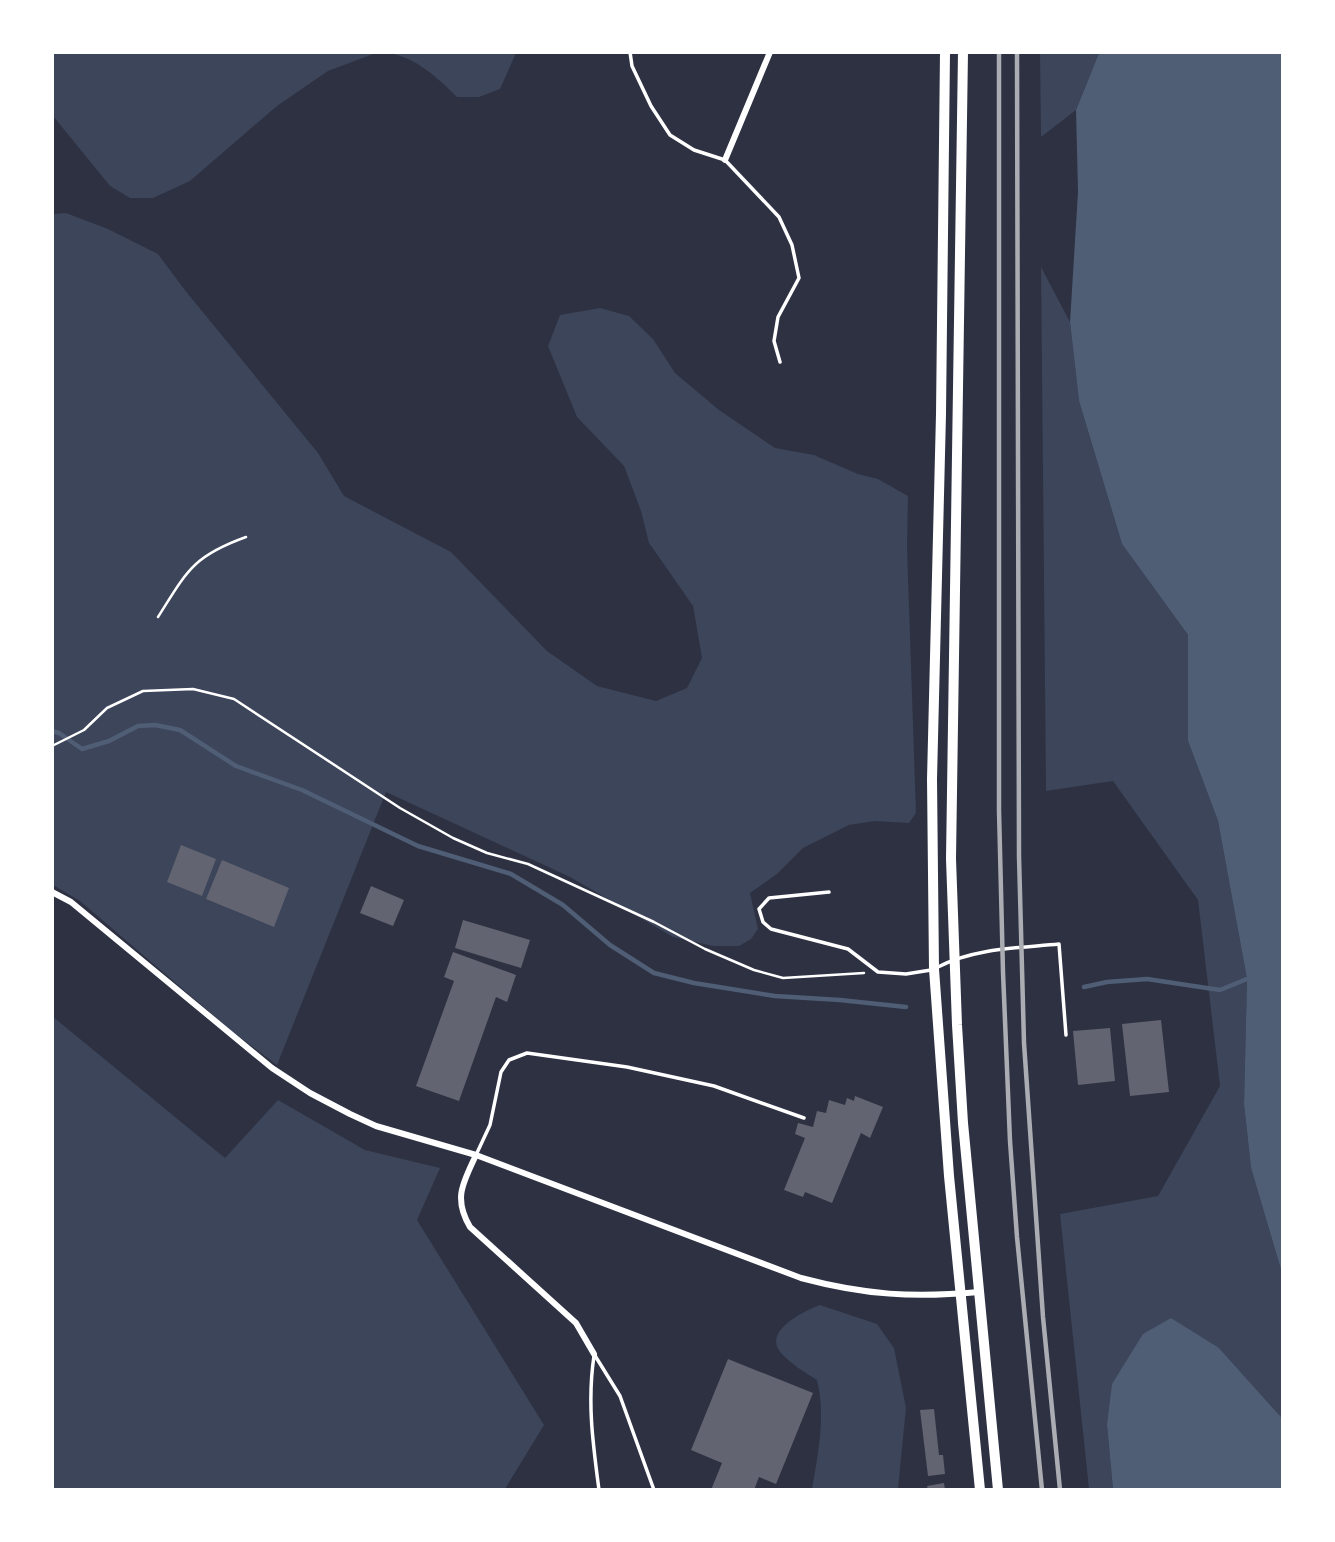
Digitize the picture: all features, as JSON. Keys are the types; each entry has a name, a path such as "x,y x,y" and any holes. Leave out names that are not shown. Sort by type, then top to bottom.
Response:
{"highway":[{"path":"945,52 941,414 932,779 934,969 960,1294 980,1489"},
{"path":"963,52 960,387 951,778 954,958 964,1136 998,1489"}],"street":[{"path":"725,160 770,52"},
{"path":"52,892 81,910 234,1040 272,1068 310,1093 376,1126 475,1154 801,1278 873,1294 905,1296 979,1292"},
{"path":"475,1154 460,1190 460,1203 470,1227 576,1323 594,1354"}],"lane":[{"path":"630,52 632,66 650,106 670,135 694,150 725,160 779,217 792,245 799,278 778,317 774,341 780,362"},
{"path":"829,892 769,898 759,909 762,922 771,929 848,949 878,972 906,974 934,969 954,958 1011,948 1059,944 1066,1035"},
{"path":"475,1154 490,1125 501,1072 509,1060 527,1053 626,1067 714,1086 804,1118"},
{"path":"594,1354 590,1414 599,1489"},
{"path":"594,1354 620,1396 654,1489"}],"path":[{"path":"158,617 183,577 203,556 246,537"},
{"path":"52,746 84,730 107,708 144,691 193,688 234,699 400,808 453,838 487,853 528,864 754,970 783,978 878,972"}],"shaded area":[{"path":"53,52 376,53 328,71 277,106 190,181 153,198 130,198 110,186 53,116"},
{"path":"384,53 516,53 500,89 479,97 457,97 414,62"},
{"path":"1040,53 1099,53 1076,110 1041,137"},
{"path":"1099,53 1282,53 1282,1273 1251,1168 1244,1104 1247,979 1218,821 1188,741 1188,635 1122,544 1079,401 1070,322 1078,192 1076,110"},
{"path":"66,213 108,229 158,254 318,453 344,496 451,552 547,651 597,686 656,701 687,688 702,658 693,606 649,543 641,511 624,466 577,417 548,346 560,315 600,308 629,316 653,339 675,373 719,410 775,448 814,455 858,474 878,479 908,496 907,547 916,813 909,823 875,821 849,825 803,848 777,874 750,893 758,929 751,939 739,946 713,946 673,937 570,877 386,792 277,1065 233,1032 80,901 53,885 52,214"},
{"path":"1041,267 1070,322 1079,401 1122,544 1188,635 1188,741 1218,821 1247,979 1244,1104 1251,1168 1282,1273 1282,1418 1219,1348 1107,1425 1113,1489 1089,1489 1060,1214 1158,1196 1220,1086 1198,900 1113,781 1046,791"},
{"path":"52,1016 225,1158 278,1100 365,1150 440,1168 417,1220 544,1425 505,1489 53,1489"},
{"path":"820,1305 877,1324 894,1348 906,1408 898,1489 812,1489 819,1448 820,1393 817,1380 781,1353 777,1337 787,1323"},
{"path":"1171,1318 1219,1348 1282,1418 1282,1489 1113,1489 1107,1425 1112,1384 1143,1334"}],"building":[{"path":"181,845 216,859 202,896 167,882"},
{"path":"222,860 289,888 274,927 206,899"},
{"path":"371,886 404,900 393,926 360,913"},
{"path":"463,920 530,940 521,968 455,948"},
{"path":"453,952 516,975 507,1002 496,997 459,1101 416,1086 454,981 444,977"},
{"path":"1161,1020 1169,1092 1130,1096 1122,1024"},
{"path":"1110,1028 1115,1081 1078,1085 1073,1031"},
{"path":"855,1096 883,1107 870,1138 861,1133 832,1203 805,1192 803,1197 784,1190 805,1138 795,1134 798,1123 813,1127 817,1111 826,1113 829,1100 845,1105 847,1098 854,1101"},
{"path":"728,1359 813,1393 776,1484 759,1477 754,1490 711,1490 722,1463 691,1450"},
{"path":"934,1409 939,1455 943,1455 945,1474 928,1476 920,1410"},
{"path":"944,1483 945,1490 928,1490 927,1486"}],"waterway":[{"path":"52,731 82,749 109,741 138,726 155,725 180,730 236,766 302,790 418,846 511,874 563,905 610,945 654,973 694,983 775,996 906,1007"},
{"path":"1084,987 1147,979 1220,990 1247,979"}],"railway":[{"path":"999,52 999,810 1003,972 1017,1237 1042,1490"},
{"path":"1017,52 1019,856 1024,1043 1043,1317 1060,1490"}]}
